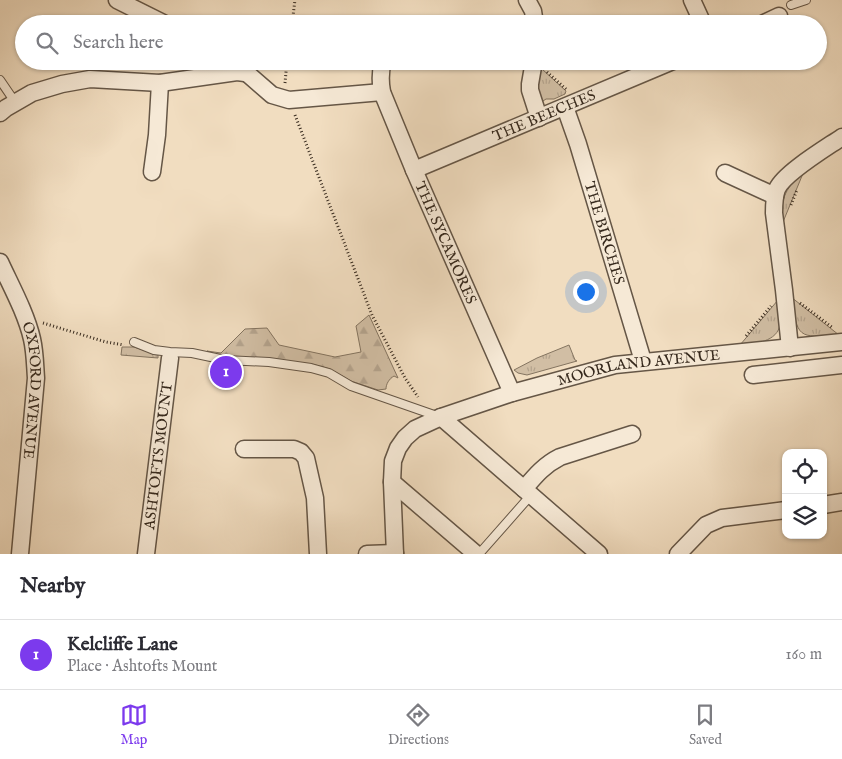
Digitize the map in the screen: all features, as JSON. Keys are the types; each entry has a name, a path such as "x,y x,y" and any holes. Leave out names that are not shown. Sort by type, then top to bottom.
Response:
{"street":[{"path":"117,0 147,15"},
{"path":"527,0 533,15"},
{"path":"692,0 699,15"},
{"path":"242,70 272,95 286,99 382,92"},
{"name":"THE SYCAMORES","path":"381,70 382,92 414,170 512,393"},
{"path":"536,70 530,84 530,90 539,118"},
{"name":"THE BEECHES","path":"414,170 652,70"},
{"path":"0,114 15,102 32,93 62,84 90,80 160,83 237,72 245,73"},
{"path":"152,172 157,135 160,83"},
{"name":"THE BIRCHES","path":"572,104 578,144 643,361"},
{"path":"790,348 774,213 775,196 780,184 790,173 842,137"},
{"path":"724,174 775,196"},
{"name":"OXFORD AVENUE","path":"0,262 32,337 35,355 36,378 20,554"},
{"name":"MOORLAND AVENUE","path":"395,554 393,461 398,448 415,429 512,393 614,365 842,342"},
{"name":"ASHTOFTS MOUNT","path":"146,554 170,355"},
{"path":"753,375 842,366"},
{"path":"441,418 596,553"},
{"path":"527,492 541,469 550,462 560,457 632,434"},
{"path":"244,449 294,449 301,452 306,458 315,498 318,554"},
{"path":"392,482 478,554"},
{"path":"827,504 842,502"},
{"path":"678,554 706,525 722,518 782,510"},
{"path":"368,554 395,554"}],"lane":[{"path":"791,5 806,0"},
{"path":"0,80 15,102"},
{"path":"134,342 170,355 192,353 225,360 269,362 329,372 351,386 441,418"},
{"path":"478,554 527,492"}],"path":[{"path":"294,15 296,0"},
{"path":"287,70 286,99 372,314 404,378 422,402 441,418"},
{"path":"542,70 572,104"},
{"path":"788,212 799,186"},
{"path":"24,317 106,342 123,345 134,342"}],"green space":[{"path":"539,70 543,70 566,91 565,94 543,101 538,94"},
{"path":"804,171 783,222 783,200 793,182"},
{"path":"791,297 839,335 815,336 802,332 798,328"},
{"path":"778,300 780,324 775,335 764,341 740,345"},
{"path":"369,315 398,378 394,376 387,383 386,389 378,390 351,381 330,369 312,364 269,359 225,357 207,351 221,353 245,329 267,328 279,345 335,357 361,352 356,326"},
{"path":"569,345 577,361 527,375 514,370 537,358"},
{"path":"122,347 134,347 158,355 158,358 121,355"}],"place":[{"name":"Kelcliffe Lane","path":"226,372"}]}
